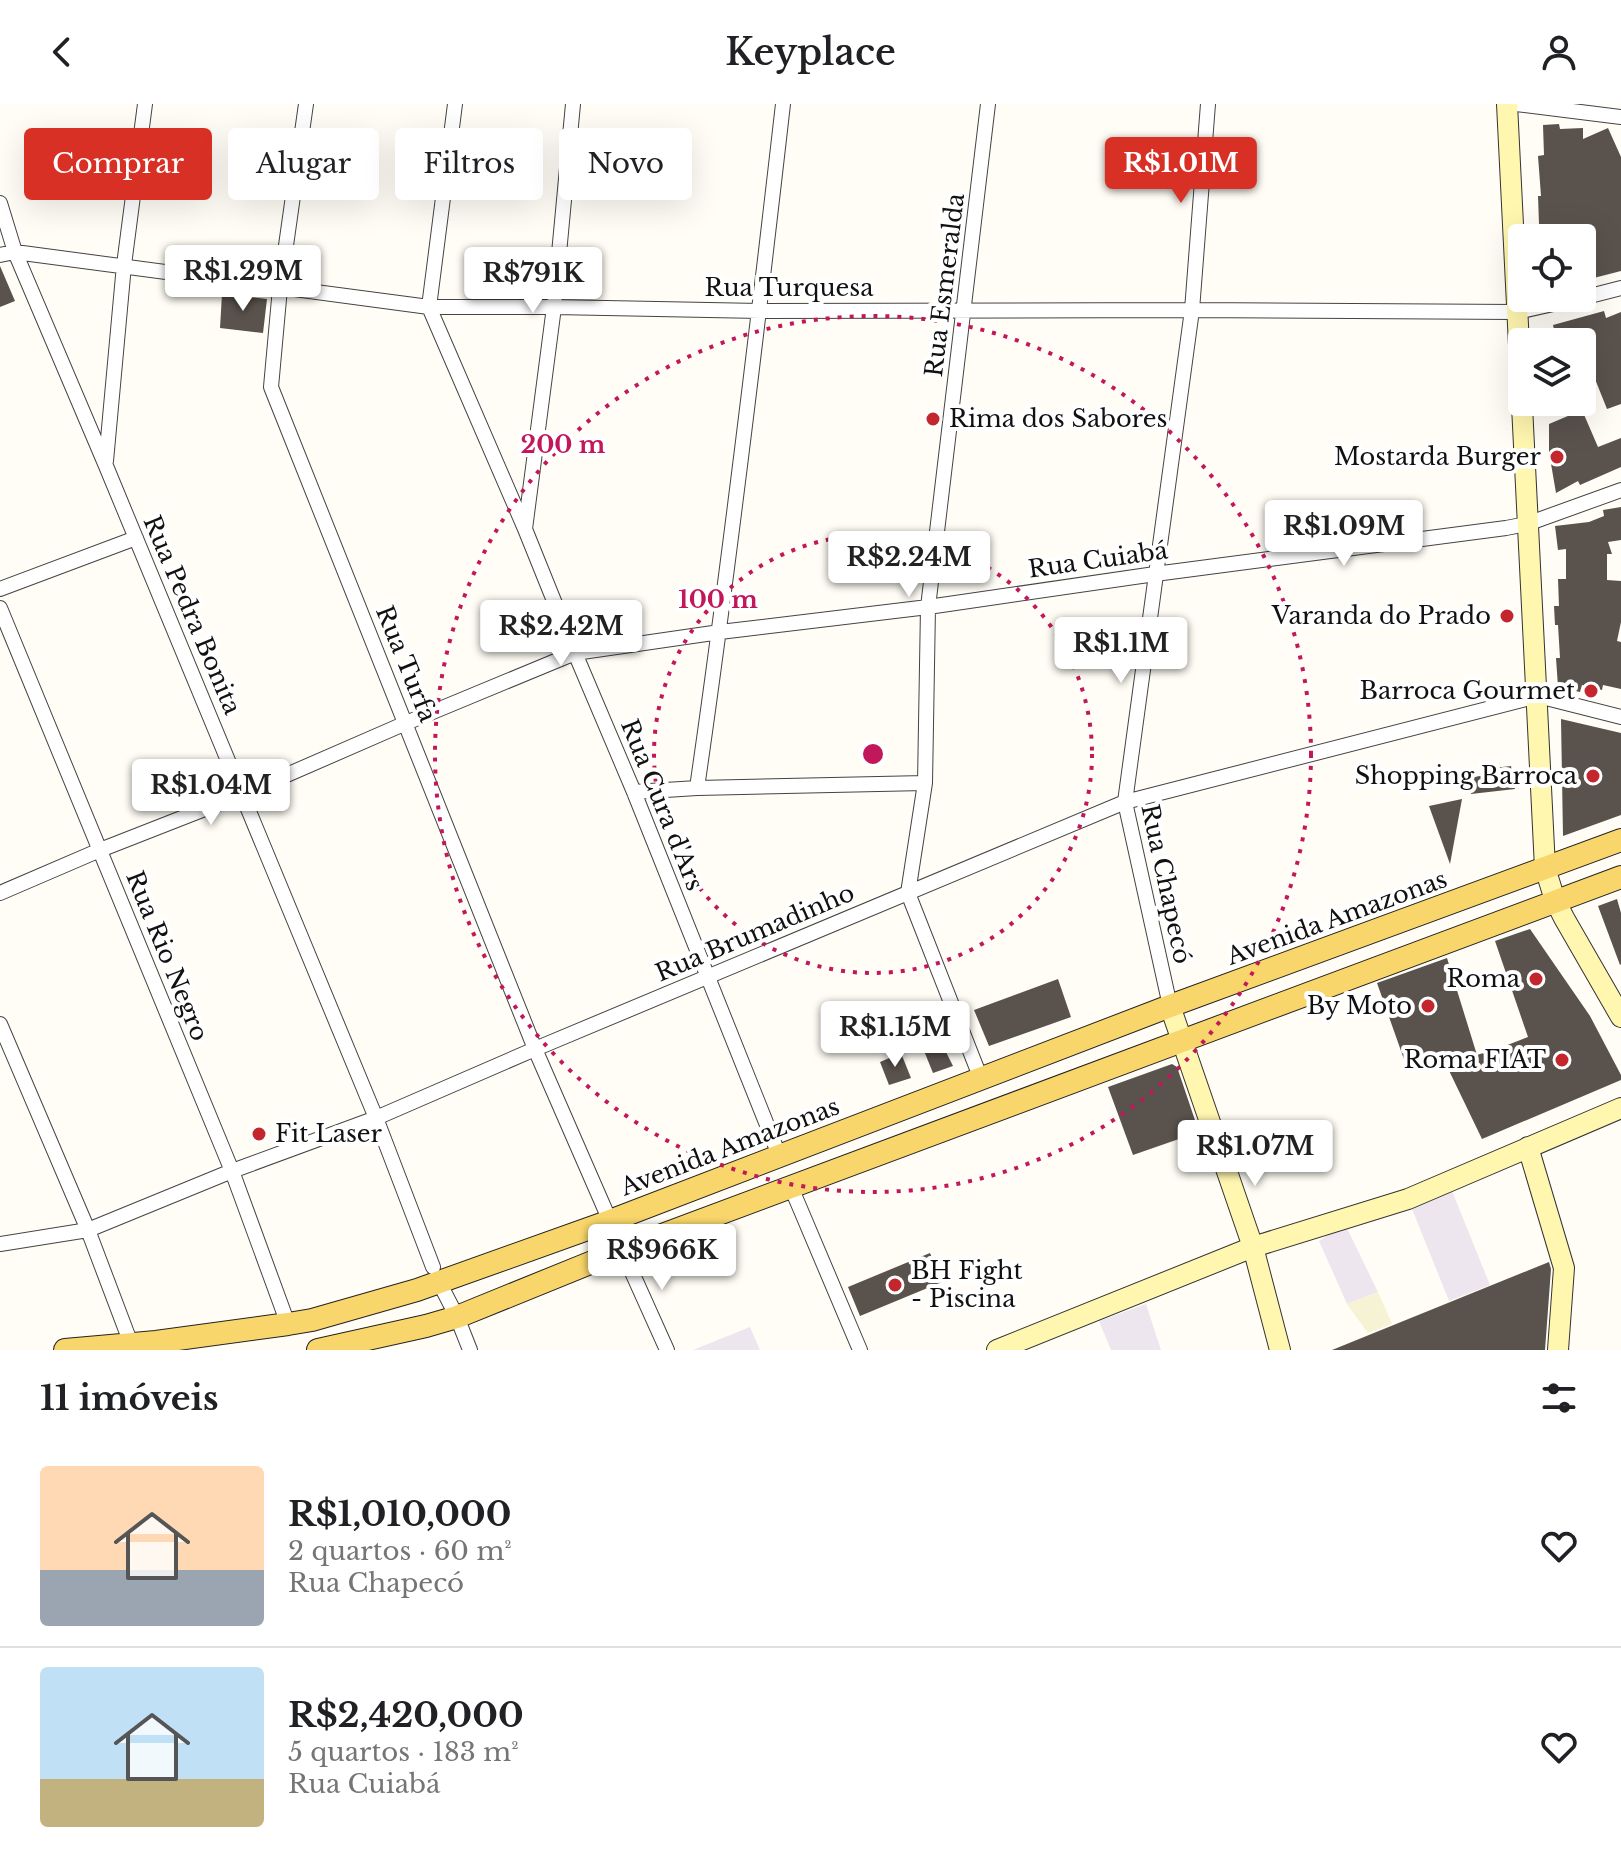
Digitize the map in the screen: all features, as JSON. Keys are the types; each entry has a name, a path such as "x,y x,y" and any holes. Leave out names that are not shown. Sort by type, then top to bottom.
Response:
{"main road":[{"name":"Avenida Amazonas","path":"65,1350 132,1347 288,1324 327,1315 436,1274 610,1221 1170,1006 1621,840"},
{"path":"318,1350 457,1317 622,1250 1621,877"}],"street":[{"path":"106,466 124,265 145,104"},
{"name":"Rua Turfa","path":"306,104 280,288 271,387 535,1049 610,1221"},
{"path":"429,307 455,104"},
{"path":"525,529 554,307 573,104"},
{"path":"697,788 720,632 783,104"},
{"name":"Rua Esmeralda","path":"908,893 925,783 928,607 988,104"},
{"name":"Rua Chapecó","path":"1170,1006 1125,802 1192,310 1208,104"},
{"path":"1507,104 1513,224"},
{"path":"1516,104 1621,118"},
{"name":"Rua Pedra Bonita","path":"0,203 8,253 106,466 376,1118 436,1274 470,1350"},
{"name":"Rua Turquesa","path":"8,253 124,265 429,307 760,311 1508,312"},
{"name":"Rua Turquesa","path":"1596,294 1621,288"},
{"name":"Rua Cura d'Ars","path":"429,307 634,792 779,1155"},
{"path":"1517,312 1545,868 1555,900 1621,1017"},
{"name":"Rua Cuiabá","path":"0,893 575,653 1527,524 1621,490"},
{"path":"0,589 136,538"},
{"name":"Rua Rio Negro","path":"0,608 232,1171 288,1324"},
{"path":"1538,696 1621,717"},
{"name":"Rua Brumadinho","path":"0,1244 88,1230 232,1171 376,1118 1125,802 1538,696"},
{"path":"634,792 925,783"},
{"path":"908,893 981,1079"},
{"path":"1170,1006 1253,1247 1280,1350"},
{"path":"0,1024 88,1230 132,1347"},
{"path":"997,1350 1253,1247 1408,1199 1621,1108"},
{"path":"1528,1147 1564,1268 1558,1350"},
{"path":"791,1187 860,1350"},
{"path":"622,1250 667,1350"}],"shaded area":[{"path":"1448,1181 1490,1285 1449,1301 1408,1199"},
{"path":"1345,1224 1378,1292 1347,1304 1319,1241"},
{"path":"1378,1292 1392,1324 1368,1333 1347,1304"},
{"path":"1146,1304 1161,1350 1111,1350 1099,1321"},
{"path":"750,1327 760,1350 693,1350"}],"building":[{"path":"1559,124 1560,129 1583,128 1583,139 1608,128 1621,157 1621,271 1596,277 1596,224 1539,224 1538,196 1541,196 1538,156 1544,155 1543,125"},
{"path":"0,266 15,301 0,307"},
{"path":"222,294 267,299 263,333 220,328"},
{"path":"1604,311 1606,318 1621,312 1621,404 1607,409 1596,382 1596,328 1554,328 1553,325"},
{"path":"1568,416 1585,416 1598,447 1621,438 1621,467 1580,485 1578,481 1556,493 1549,458 1549,424"},
{"path":"1621,507 1621,540 1608,542 1612,554 1607,554 1607,580 1621,581 1621,622 1617,641 1621,642 1621,689 1603,685 1602,690 1582,685 1580,692 1558,687 1556,658 1560,658 1554,606 1559,606 1558,579 1566,579 1566,549 1558,550 1555,526 1589,522 1604,516 1603,510"},
{"path":"1561,719 1621,733 1621,815 1563,836"},
{"path":"1511,766 1515,789 1471,794 1469,778 1485,775 1484,769"},
{"path":"1462,799 1450,864 1429,806"},
{"path":"1617,899 1621,913 1620,965 1598,906"},
{"path":"1530,929 1590,1016 1621,1080 1482,1139 1441,1054 1406,1065 1377,983 1447,958 1477,1055 1505,1046 1528,1037 1495,941"},
{"path":"1058,979 1071,1017 989,1046 974,1010"},
{"path":"940,1040 953,1066 933,1073 922,1046"},
{"path":"901,1053 911,1078 889,1085 880,1062"},
{"path":"1172,1064 1177,1067 1199,1132 1133,1155 1108,1087"},
{"name":"BH Fight - Piscina","path":"930,1253 942,1282 860,1316 848,1287"},
{"path":"1549,1262 1545,1350 1332,1350"}],"place":[{"name":"Rima dos Sabores","path":"933,419"},
{"name":"Mostarda Burger","path":"1557,457"},
{"name":"Varanda do Prado","path":"1507,616"},
{"name":"Barroca Gourmet","path":"1591,691"},
{"name":"Shopping Barroca","path":"1593,776"},
{"name":"Roma","path":"1536,979"},
{"name":"By Moto","path":"1428,1006"},
{"name":"Roma FIAT","path":"1562,1060"},
{"name":"Fit Laser","path":"259,1134"},
{"name":"BH Fight - Piscina","path":"895,1285"}]}
